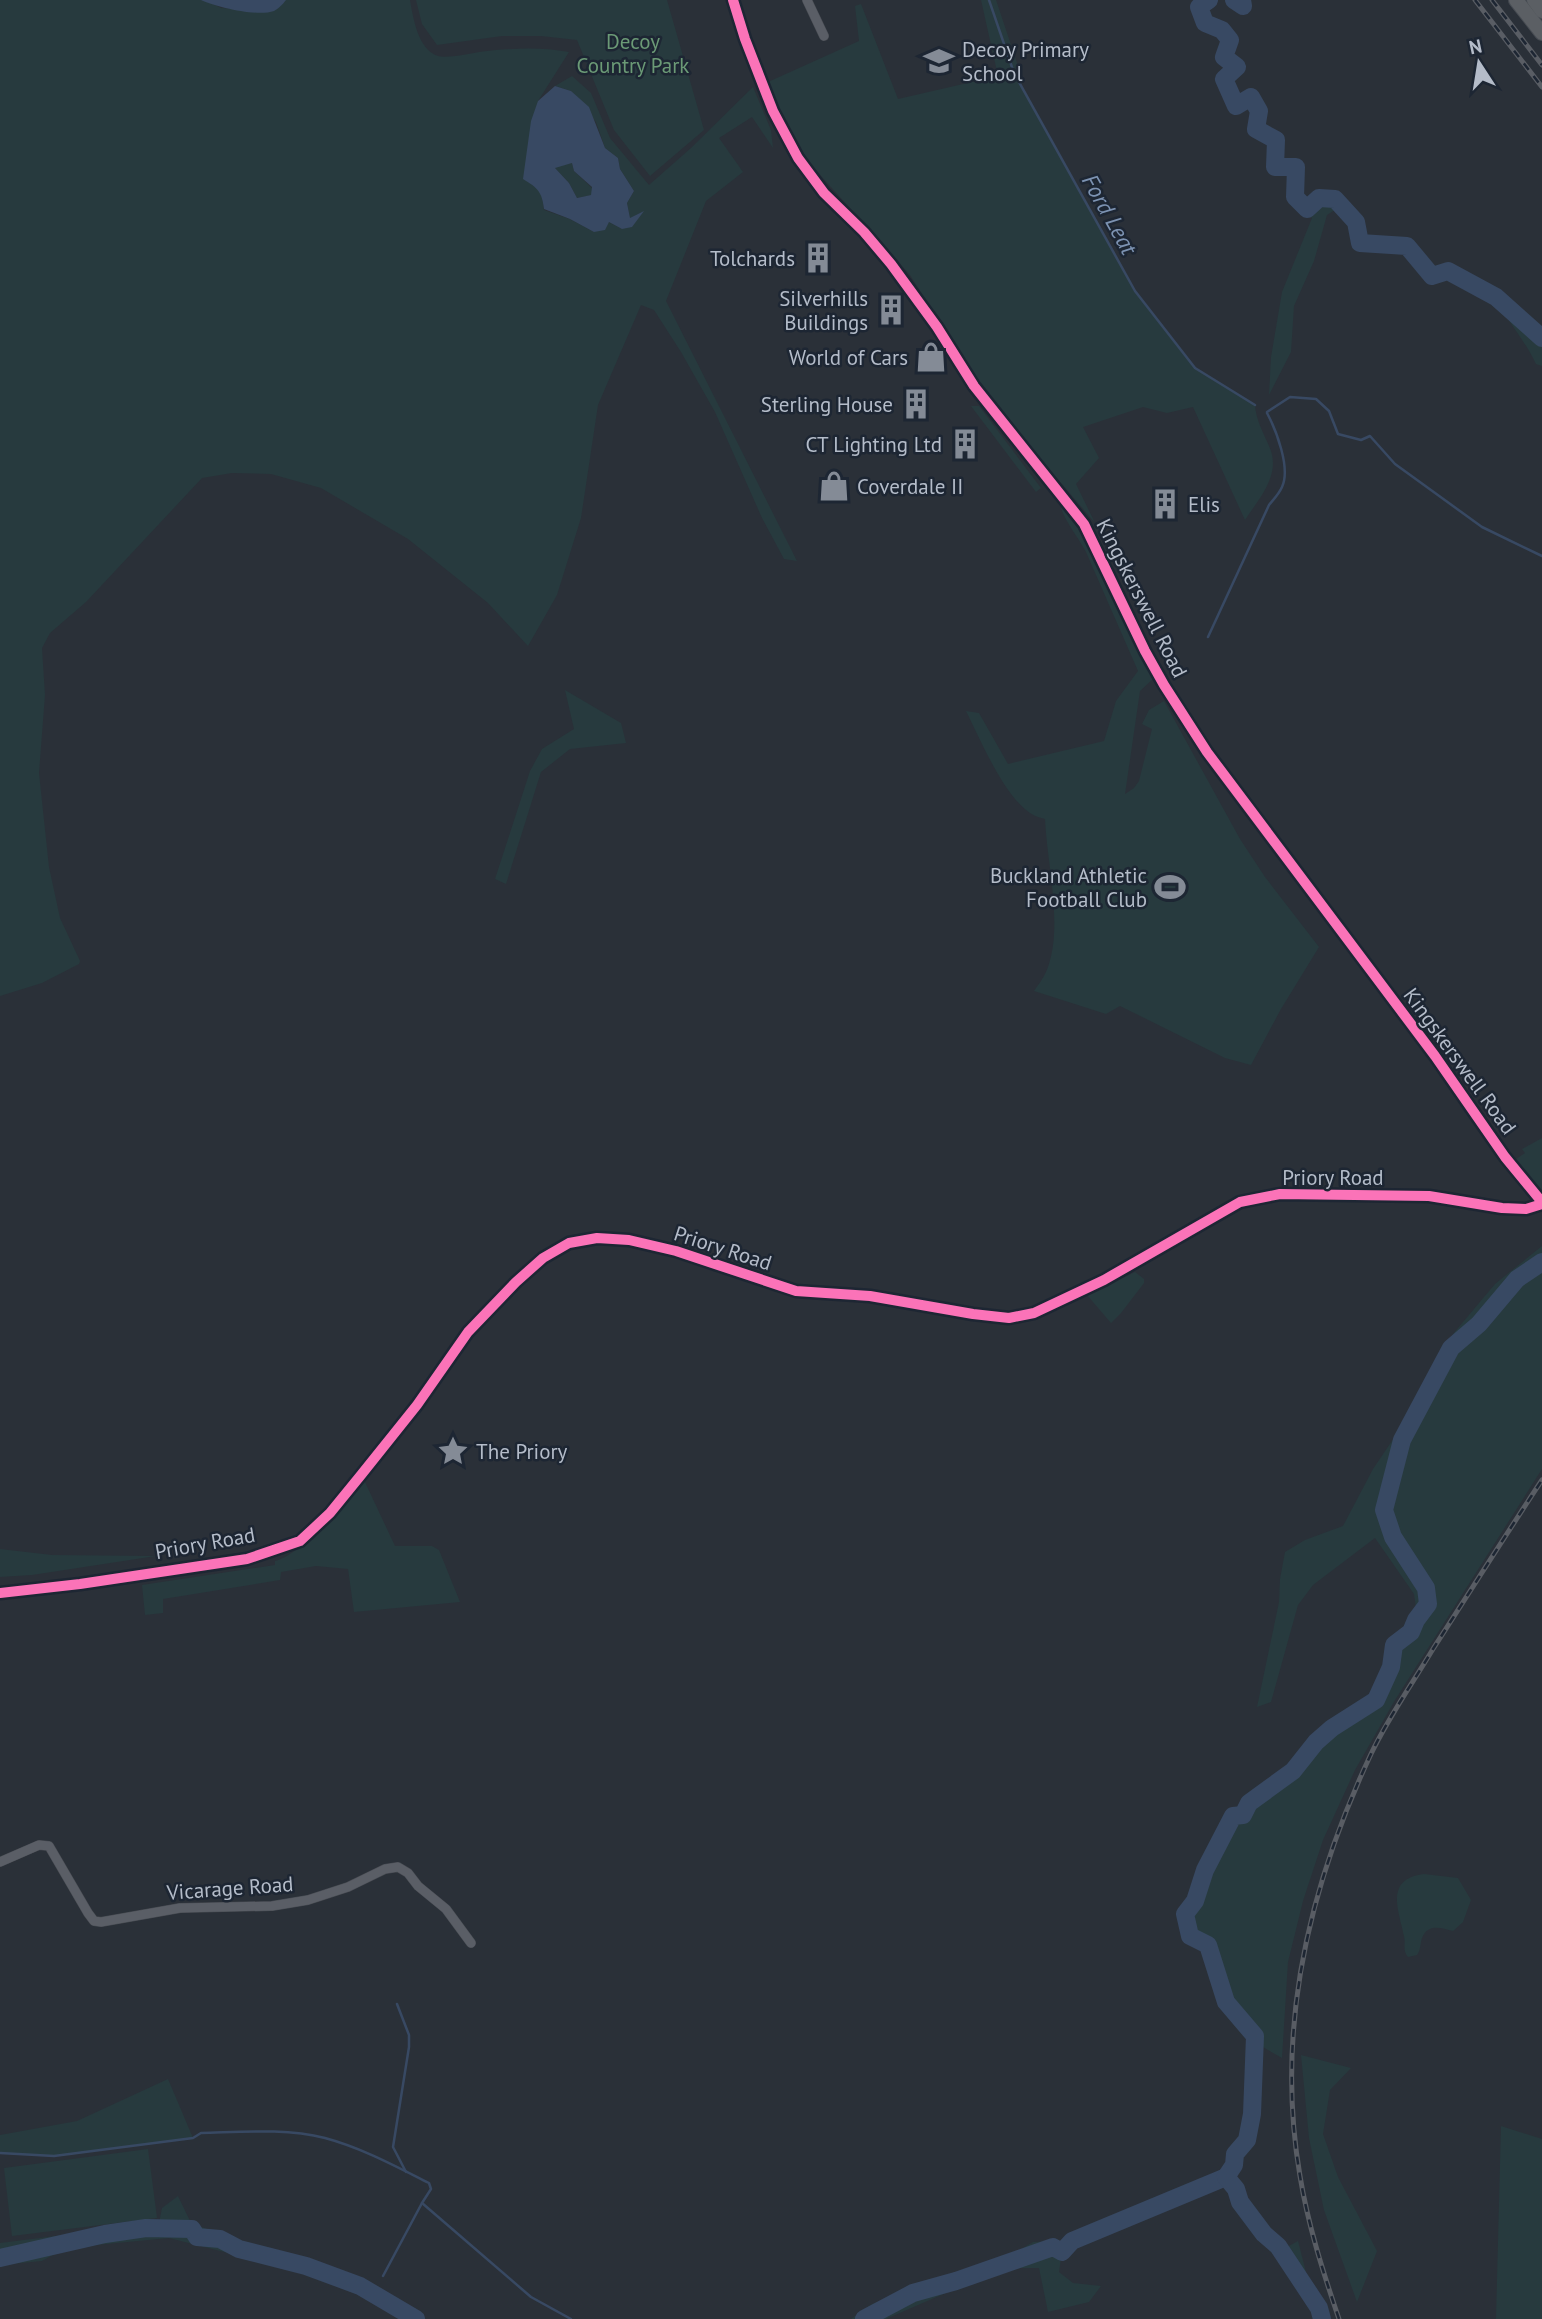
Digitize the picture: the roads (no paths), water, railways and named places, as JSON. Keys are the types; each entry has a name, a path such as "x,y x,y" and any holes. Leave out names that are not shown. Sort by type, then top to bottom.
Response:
{"highway":[{"path":"1516,0 1542,33"},
{"path":"1534,0 1542,11"}],"street":[{"path":"807,0 824,36"},
{"name":"Kingskerswell Road","path":"735,1 772,111 798,158 824,193 864,232 891,264 937,327 974,386 1084,524 1145,651 1207,752 1435,1056 1505,1157 1542,1203"},
{"name":"Priory Road","path":"0,1593 247,1559 300,1541 330,1513 369,1465 417,1405 468,1332 543,1258 569,1243 597,1238 629,1240 676,1251 796,1292 870,1296 1009,1318 1034,1313 1104,1280 1240,1202 1280,1194 1429,1196 1502,1208 1526,1209 1542,1203"},
{"name":"Vicarage Road","path":"0,1862 40,1845 48,1846 88,1913 94,1921 101,1922 180,1908 272,1906 308,1900 398,1867 446,1909 471,1943"}],"water":[{"path":"201,0 286,0 274,11 258,13 216,6"},
{"path":"555,86 571,91 589,107 605,148 618,158 620,169 634,191 627,203 630,218 644,211 632,227 622,229 609,222 605,230 594,232 544,209 538,191 523,179 531,121 538,101","holes":["572,163 574,171 592,187 591,195 577,198 569,183 555,168"]}],"waterway":[{"name":"Ford Leat","path":"989,0 1014,73 1135,291 1195,368 1255,405"},
{"path":"1209,0 1199,7 1205,23 1222,30 1230,40 1224,57 1237,67 1224,79 1236,106 1251,97 1259,111 1256,129 1276,140 1275,167 1296,167 1295,197 1307,209 1319,198 1335,199 1356,222 1360,243 1407,246 1432,276 1448,271 1496,297 1542,338"},
{"path":"1234,0 1243,6 1242,0"},
{"path":"1267,412 1290,397 1316,399 1329,411 1338,434 1361,440 1370,436 1395,464 1482,527 1542,556"},
{"name":"Ford Leat","path":"1208,637 1269,505 1281,490 1284,479 1284,460 1267,413"},
{"path":"1322,2319 1319,2308 1278,2246 1264,2234 1240,2202 1236,2189 1226,2177 1234,2165 1235,2154 1247,2140 1252,2114 1255,2036 1226,2002 1208,1945 1190,1936 1185,1914 1195,1901 1205,1870 1233,1816 1243,1815 1249,1803 1293,1771 1316,1742 1332,1728 1376,1700 1391,1667 1394,1645 1411,1632 1428,1604 1426,1588 1393,1537 1384,1510 1402,1440 1451,1348 1479,1324 1517,1279 1542,1262"},
{"path":"397,2004 409,2035 409,2047 393,2147 406,2172"},
{"path":"0,2153 54,2156 193,2138 201,2133 279,2132 310,2135 339,2142 429,2183 431,2189 422,2203 531,2297 571,2319"},
{"path":"864,2319 913,2293 1053,2247 1062,2252 1072,2241 1226,2177"},
{"path":"383,2276 422,2203"},
{"path":"0,2258 105,2234 146,2228 192,2229 197,2237 220,2239 239,2249 306,2266 360,2286 416,2319"}],"railway":[{"path":"1475,0 1542,87"},
{"path":"1492,0 1542,65"},
{"path":"1339,2319 1307,2212 1293,2122 1295,2014 1315,1907 1330,1855 1371,1754 1433,1649 1542,1480"}],"place":[{"name":"Decoy Primary School","path":"939,61"},
{"name":"Tolchards","path":"818,258"},
{"name":"Silverhills Buildings","path":"891,310"},
{"name":"World of Cars","path":"931,357"},
{"name":"Sterling House","path":"916,404"},
{"name":"CT Lighting Ltd","path":"965,444"},
{"name":"Coverdale II","path":"834,486"},
{"name":"Elis","path":"1165,504"},
{"name":"Buckland Athletic Football Club","path":"1170,887"},
{"name":"The Priory","path":"453,1451"}],"park label":[{"name":"Decoy Country Park","path":"633,53"}]}
